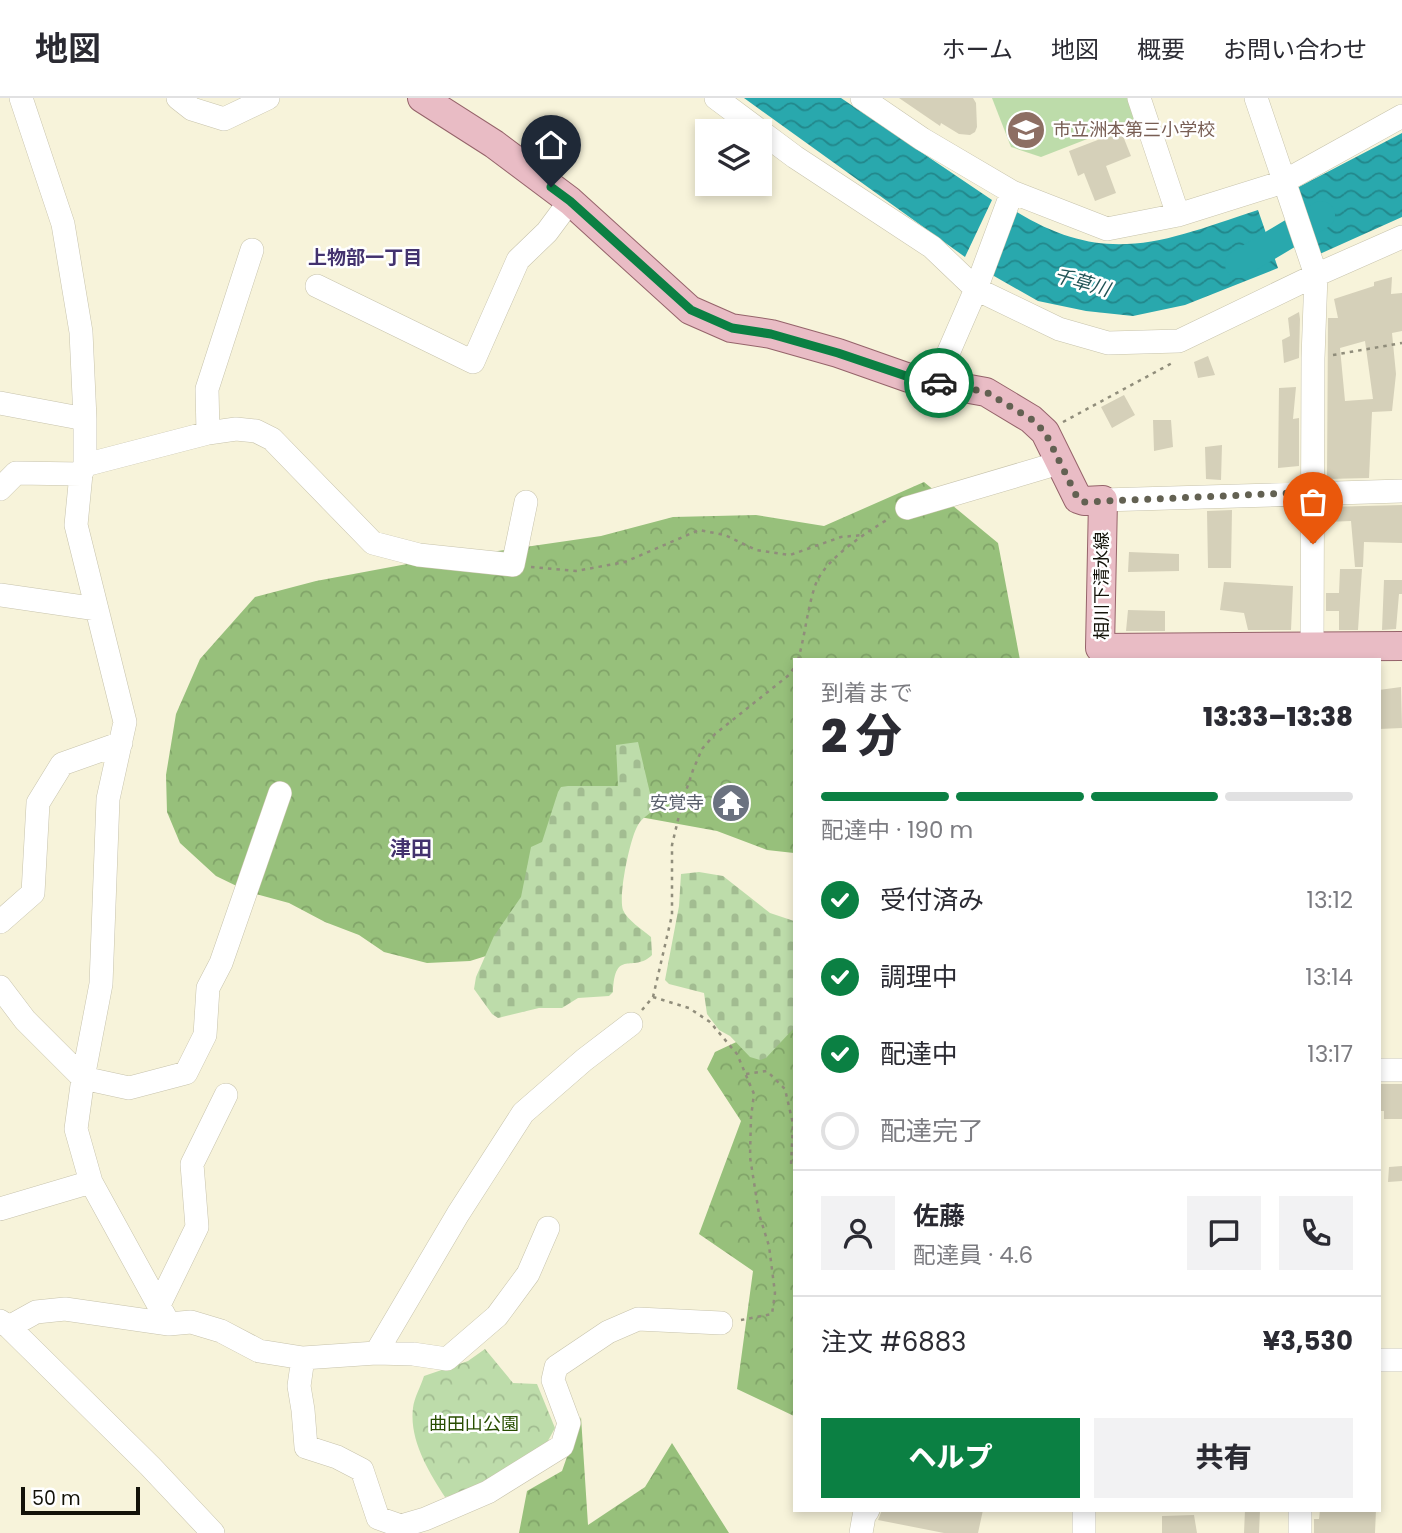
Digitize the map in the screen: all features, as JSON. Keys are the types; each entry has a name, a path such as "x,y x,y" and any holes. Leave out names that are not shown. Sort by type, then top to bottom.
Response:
{"main road":[{"path":"422,98 494,144 570,201 691,310 732,328 771,334 909,377 986,392 1031,419 1045,432 1078,499 1084,502 1103,500"},
{"name":"相川下清水線","path":"1103,500 1099,654 1312,653 1402,646"}],"street":[{"path":"20,98 63,224 81,332 85,418 83,470 76,525 125,722 108,799 101,984 76,1129 92,1182 164,1315"},
{"path":"178,98 192,109 225,120 268,98"},
{"path":"716,98 795,157 932,247 976,289 1059,329 1108,343 1179,341 1402,237"},
{"path":"862,98 922,139 1012,192 1107,229 1178,215 1283,182 1402,116"},
{"path":"1139,98 1178,215"},
{"path":"1256,98 1316,275 1313,358 1312,653"},
{"path":"940,384 943,365 976,289 1012,192"},
{"path":"317,286 474,362 518,260 547,232 570,201"},
{"path":"208,433 207,389 252,250"},
{"path":"0,403 85,418"},
{"path":"5,478 83,470 208,433 236,429 256,431 272,439 373,543 419,555 513,565 526,502"},
{"path":"907,508 1059,463"},
{"path":"1103,500 1402,491"},
{"path":"0,595 97,609"},
{"path":"0,922 33,893 38,803 62,764 121,743"},
{"path":"0,986 25,1020 83,1078 129,1088 186,1073 205,1035 208,988 221,963 280,793"},
{"path":"376,1353 457,1213 523,1113 584,1060 631,1024"},
{"path":"1381,1070 1402,1070"},
{"path":"164,1315 197,1227 192,1164 226,1095"},
{"path":"0,1209 92,1182"},
{"path":"213,1533 5,1324 36,1312 65,1309 164,1315 221,1331 259,1351 303,1358 376,1353 413,1354 447,1359 497,1316 528,1273 548,1228"},
{"path":"303,1358 299,1386 306,1447 362,1470 378,1517 401,1526 425,1519 488,1492 562,1446 569,1423 553,1380 556,1367 608,1332 638,1319 721,1323"},
{"path":"1381,1360 1402,1360"},
{"path":"860,1533 867,1512"},
{"path":"1084,1512 1084,1533"},
{"path":"1300,1512 1300,1533"}],"path":[{"path":"1313,358 1402,343"},
{"path":"798,658 815,584 825,570 863,535 907,508"},
{"path":"513,565 576,571 625,562 699,530 725,535 756,550 790,555 841,537 863,535"},
{"path":"721,1323 772,1314 775,1293 769,1246 760,1214 750,1157 754,1094 737,1054 710,1022 689,1008 653,997 672,915 672,845 693,770 702,749 715,734 789,676 793,670"},
{"path":"746,1074 767,1071 785,1089 793,1124 793,1166"}],"green space":[{"path":"992,98 1129,98 1136,120 1041,157 1011,147"},
{"path":"924,482 998,543 1020,658 793,658 793,853 767,850 717,831 640,817 486,956 470,961 427,963 384,952 359,935 325,922 289,903 249,892 216,876 180,843 167,812 166,775 176,714 200,659 255,597 316,581 407,564 601,536 673,517 756,515 824,526"},
{"path":"638,742 654,810 641,820 635,832 626,867 622,903 628,917 651,937 652,955 645,960 621,966 614,978 613,992 609,996 578,998 562,1008 539,1008 498,1018 474,989 476,977 494,936 521,897 531,847 542,842 558,792 561,787 568,786 618,786 616,745"},
{"path":"699,872 723,876 770,913 793,921 793,1029 766,1058 760,1060 750,1057 730,1036 719,1030 707,1014 704,993 669,984 665,980 679,906 681,874"},
{"path":"793,1008 793,1416 737,1389 753,1271 699,1234 741,1121 707,1069 715,1052 781,1021"},
{"name":"曲田山公園","path":"485,1349 513,1383 537,1384 555,1428 544,1448 476,1491 445,1497 417,1444 413,1420 414,1404 424,1376 468,1361"},
{"path":"581,1417 588,1525 645,1487 672,1443 729,1533 519,1533 527,1491 562,1471"}],"water":[{"path":"744,98 841,98 992,200 965,257"},
{"path":"1402,133 1402,217 1313,257 1293,190"},
{"path":"1258,210 1278,268 1185,305 1133,316 1086,311 1038,301 987,272 1015,211 1048,229 1079,239 1108,244 1136,244 1193,231"}],"building":[{"path":"899,98 973,98 976,103 975,132 970,135 959,134 941,123 940,126"},
{"path":"1121,131 1131,156 1106,166 1116,193 1095,201 1084,173 1078,176 1069,151"},
{"path":"1392,277 1391,294 1402,293 1402,331 1392,333 1396,374 1392,411 1372,412 1369,478 1327,479 1328,318 1338,318 1334,299 1374,286 1374,282","holes":["1365,341 1373,399 1345,401 1340,348"]},
{"path":"1299,312 1299,358 1284,363 1282,340 1290,336 1288,318"},
{"path":"1208,356 1215,375 1198,378 1194,362"},
{"path":"1296,387 1293,419 1299,418 1299,466 1278,468 1279,388"},
{"path":"1124,395 1135,415 1112,428 1101,407"},
{"path":"1153,420 1171,420 1173,447 1154,451"},
{"path":"1222,445 1221,480 1206,479 1205,447"},
{"path":"1402,505 1402,543 1364,542 1363,567 1355,567 1351,521 1326,522 1326,507"},
{"path":"1232,510 1231,568 1208,568 1207,511"},
{"path":"1129,552 1179,554 1179,571 1128,572"},
{"path":"1340,569 1362,569 1358,630 1339,630 1339,611 1326,611 1326,593 1339,593"},
{"path":"1384,580 1402,580 1396,629 1382,630"},
{"path":"1224,582 1293,586 1291,630 1248,630 1244,613 1220,610"},
{"path":"1128,610 1165,611 1165,631 1126,631"},
{"path":"1401,687 1402,728 1381,729 1381,690"},
{"path":"1381,1084 1402,1084 1402,1119 1384,1119 1384,1111 1381,1111"},
{"path":"1402,1166 1402,1181 1388,1182 1389,1167"},
{"path":"881,1512 983,1512 978,1533 944,1533 878,1520"},
{"path":"1245,1512 1260,1512 1259,1533 1244,1533"},
{"path":"1320,1512 1376,1512 1375,1533 1314,1533 1314,1519 1319,1519"},
{"path":"1194,1515 1197,1533 1162,1533 1162,1516"}],"waterway":[{"name":"千草川","path":"1239,264 1321,215"}],"way so far":[{"path":"939,383 986,392 1031,419 1045,432 1078,499 1084,502 1314,492 1313,544"}],"place":[{"name":"市立洲本第三小学校","path":"1026,130"},
{"name":"安覚寺","path":"731,803"}],"district":[{"name":"上物部一丁目","path":"365,257"},
{"name":"津田","path":"411,849"}],"route":[{"path":"551,187 691,310 732,328 771,334 909,377 939,383"}]}
